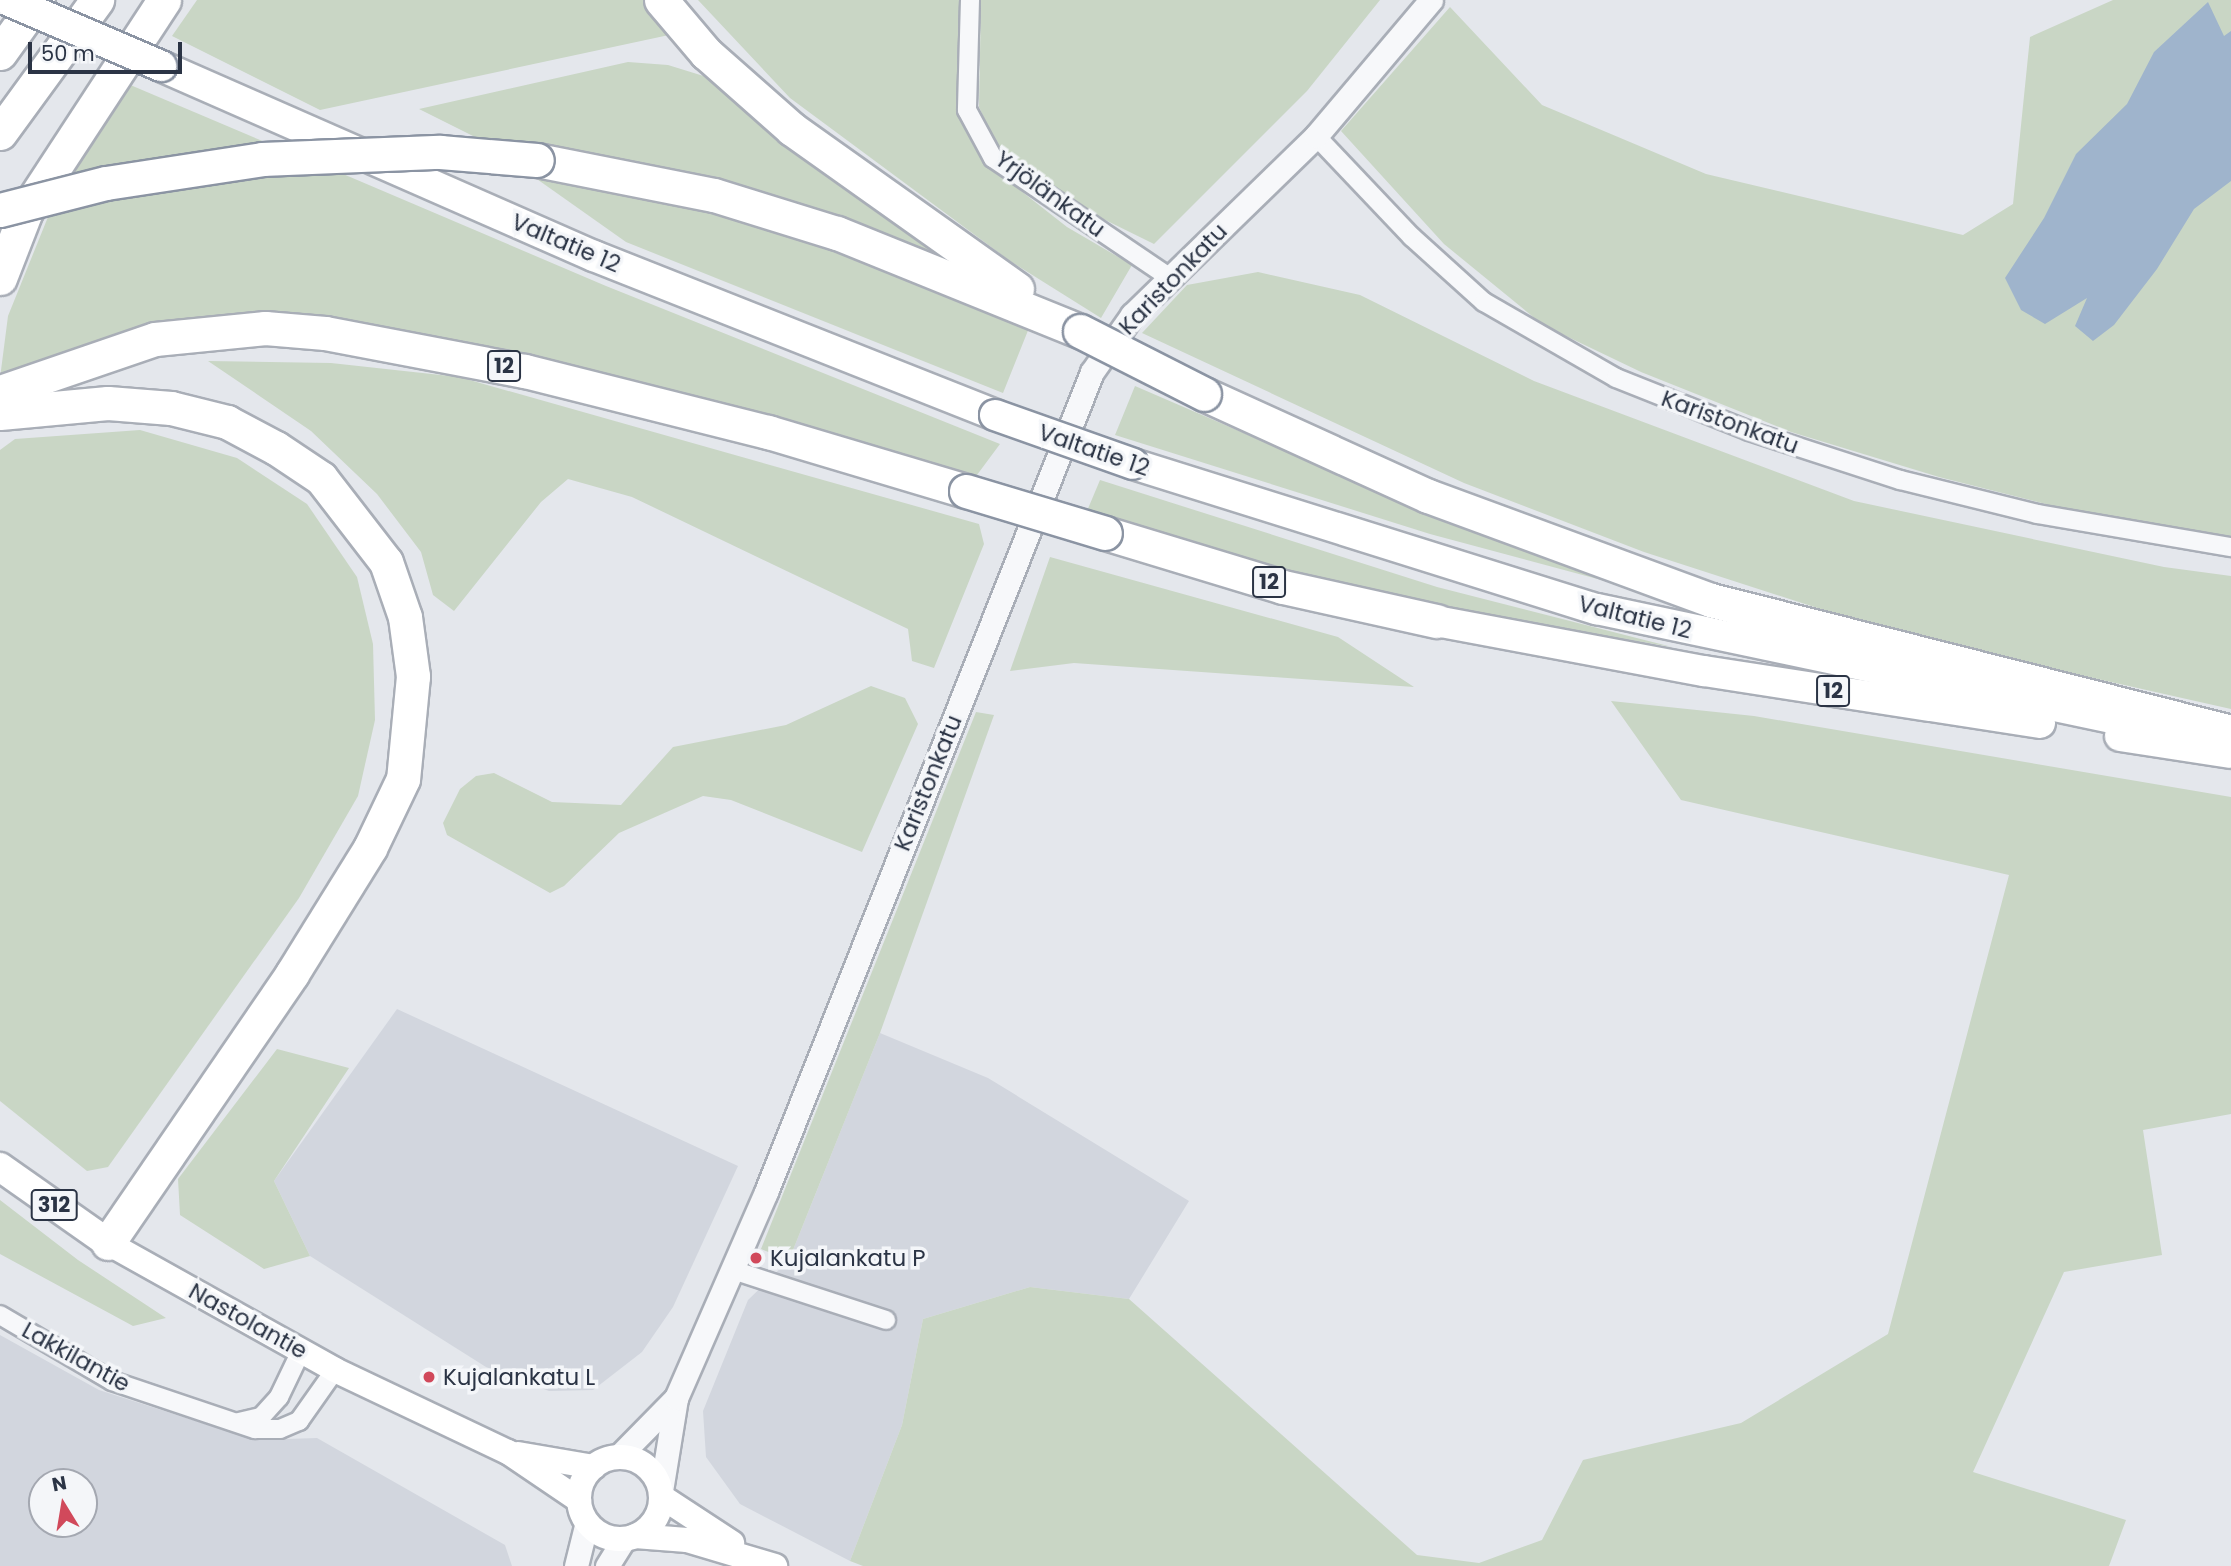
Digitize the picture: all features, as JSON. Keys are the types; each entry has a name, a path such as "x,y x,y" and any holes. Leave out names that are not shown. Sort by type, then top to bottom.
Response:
{"highway":[{"name":"Valtatie 12","path":"8,0 594,256 995,415 1133,464 1597,609 2231,743"},
{"path":"0,53 38,0"},
{"path":"0,133 97,0"},
{"path":"0,278 33,199 164,0"},
{"path":"661,0 706,53 792,129 939,238 1080,331"},
{"path":"0,210 106,183 262,159 440,152 537,160 713,195 837,233 1080,331 1204,394 1429,496 1711,600 2231,732"},
{"name":"12","path":"0,392 35,392 155,339 265,328 325,333 499,364 768,432 1283,587 1436,621 1704,671 2231,753"},
{"path":"0,414 35,392 205,416 276,448 321,478 386,562 405,617 413,676 403,779 370,848 292,974 108,1243"}],"main road":[{"name":"Nastolantie","path":"0,1167 108,1243 335,1370 508,1452 583,1511"},
{"name":"Nastolantie","path":"508,1452 594,1467"},
{"path":"618,1457 641,1462 661,1494 766,1562 668,1536 630,1538 603,1535 583,1511 594,1467 618,1457"},
{"path":"630,1538 657,1517 661,1494"}],"street":[{"name":"Yrjölänkatu","path":"970,0 967,110 993,158 1170,278"},
{"path":"1316,136 1432,0"},
{"name":"Karistonkatu","path":"661,1494 676,1398 733,1270 1087,383 1132,315 1316,136 1412,237 1485,302 1616,378 1749,431 1900,480 2037,514 2231,547"},
{"path":"733,1270 886,1320"},
{"name":"Lakkilantie","path":"0,1315 112,1381 232,1424 280,1429 299,1421 335,1370"},
{"path":"232,1424 261,1417 279,1397 302,1351"},
{"name":"Karistonkatu","path":"618,1457 676,1398"},
{"path":"576,1566 583,1511"},
{"path":"607,1566 630,1538"}],"shaded area":[{"path":"397,1009 738,1166 673,1307 642,1352 593,1390 549,1391 486,1367 310,1256 274,1181"},
{"path":"880,1033 988,1078 1189,1201 1129,1299 1030,1287 923,1319 902,1425 850,1561 740,1504 706,1457 703,1411 748,1300 789,1260"},
{"path":"0,1335 99,1390 255,1440 317,1438 505,1545 512,1566 0,1566"}],"green space":[{"path":"197,0 645,0 669,35 320,110 172,36"},
{"path":"698,0 963,0 958,111 984,162 1067,227 1132,265 1101,318 1010,261 790,98"},
{"path":"981,0 1380,0 1307,91 1154,244 1085,210 999,151 979,107"},
{"path":"2113,0 2231,0 2231,536 2073,511 1939,477 1791,432 1641,372 1543,325 1444,244 1341,131 1450,7 1542,105 1706,174 1963,235 2013,204 2030,37"},
{"path":"628,62 668,65 710,78 957,268 838,215 712,176 477,138 419,109"},
{"path":"128,84 272,145 66,177"},
{"path":"329,168 606,286 1000,444 974,479 705,400 350,322 0,378 8,316 50,212 229,176"},
{"path":"534,177 659,197 869,256 1029,328 1003,393 626,242"},
{"path":"1258,272 1360,295 1534,381 1854,501 2164,567 2231,576 2231,709 1898,634 1644,552 1464,483 1142,333 1187,285"},
{"path":"208,361 331,363 459,377 979,524 984,544 934,668 912,661 908,629 632,497 568,479 541,502 454,611 433,595 421,552 377,494 311,431"},
{"path":"1135,386 1406,503 1646,592 1430,534 1115,435"},
{"path":"140,430 237,458 307,504 357,577 373,644 375,720 358,796 299,898 108,1167 87,1171 0,1101 0,450 15,439"},
{"path":"1100,480 1437,587 1672,647 1373,597 1087,511"},
{"path":"1050,557 1338,637 1414,687 1074,663 1010,671"},
{"path":"871,686 905,698 918,724 862,852 731,800 703,796 619,833 564,886 550,893 447,835 443,823 460,789 476,776 494,773 552,802 621,805 673,747 786,725"},
{"path":"1611,701 1754,716 2231,797 2231,1114 2143,1130 2162,1255 2064,1272 1973,1472 2126,1520 2109,1566 863,1566 850,1561 902,1425 923,1319 1030,1287 1129,1299 1417,1555 1479,1563 1542,1540 1583,1460 1741,1423 1888,1334 2009,875 1681,800"},
{"path":"976,712 994,715 880,1033 789,1260 761,1249"},
{"path":"277,1049 349,1068 274,1181 310,1256 264,1269 180,1215 178,1179"},
{"path":"0,1200 78,1260 166,1318 133,1326 0,1254"}],"water":[{"path":"2208,2 2224,36 2231,31 2231,181 2194,209 2157,269 2114,325 2093,341 2075,326 2087,298 2045,324 2021,310 2005,278 2044,218 2076,154 2127,104 2154,52"}],"place":[{"name":"Kujalankatu P","path":"756,1258"},
{"name":"Kujalankatu L","path":"429,1377"}]}
